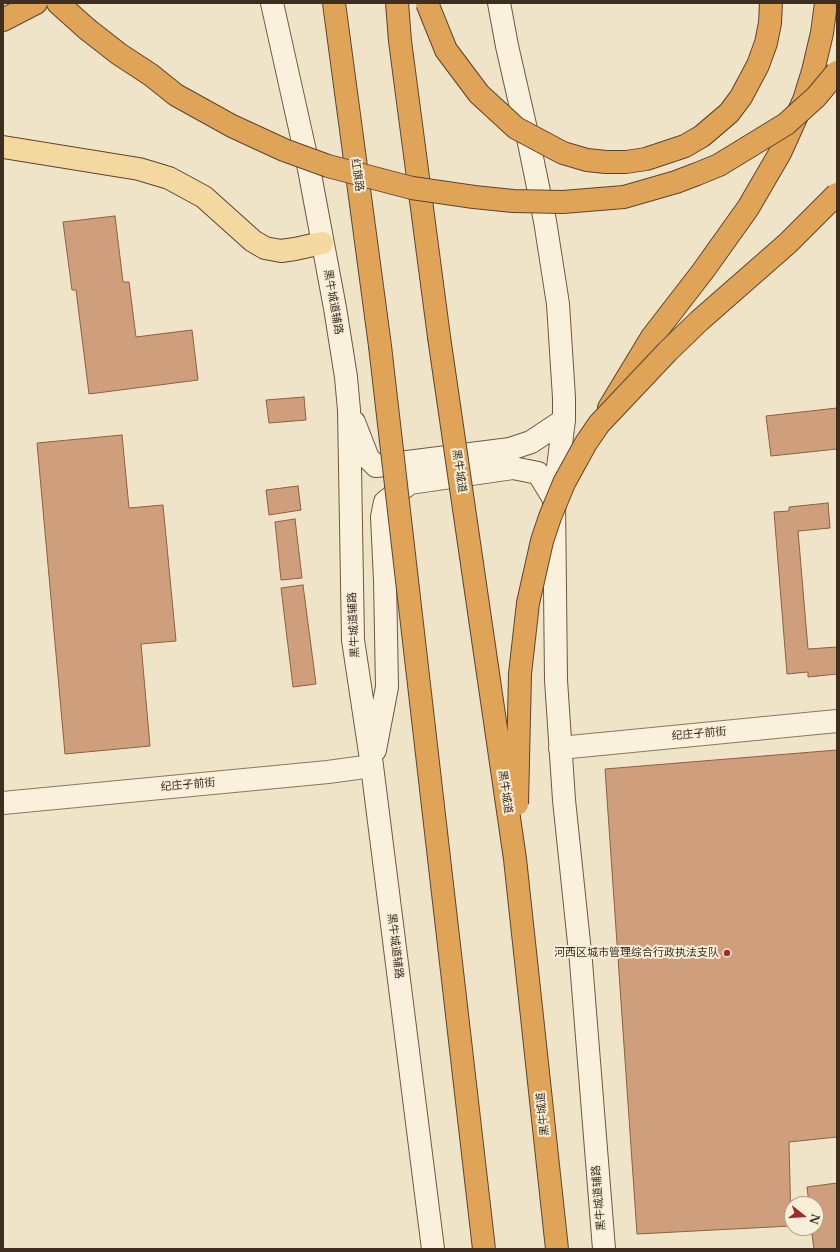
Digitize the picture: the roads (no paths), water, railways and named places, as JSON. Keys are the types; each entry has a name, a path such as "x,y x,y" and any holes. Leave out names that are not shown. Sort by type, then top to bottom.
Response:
{"highway":[{"path":"3,20 36,3"},
{"path":"58,3 87,29 176,95 232,126 284,150 328,166 412,188 513,201 563,202 624,197 676,182 719,165 786,124 816,97 837,72"},
{"name":"红旗路","path":"334,3 380,346 484,1249"},
{"name":"黑牛城道","path":"396,3 439,337 515,859 557,1249"},
{"path":"427,3 446,50 479,94 516,128 563,153 587,160 626,162 646,159 685,146 702,136 729,112 741,97 758,65 766,43 771,3"},
{"path":"515,859 520,674 528,603 542,542 553,510 564,483 652,337 703,271 748,208 780,153 804,100 813,71 822,33 826,3"},
{"path":"599,424 699,321 788,243 837,194"}],"main road":[{"name":"黑牛城道辅路","path":"272,3 309,169 335,308 346,377 349,410 353,640 372,766 433,1249"},
{"name":"黑牛城道辅路","path":"499,3 545,221 558,304 564,420 554,499 556,680 564,800 589,1057 604,1249"},
{"path":"3,146 139,169 169,178 204,197 253,241 265,248 281,251 296,250 322,243"},
{"path":"349,410 368,458 376,466 510,449 531,442 564,420"},
{"path":"372,766 387,687 382,517 385,502 410,483 512,468 538,472 554,499"},
{"name":"纪庄子前街","path":"560,748 837,721"},
{"name":"纪庄子前街","path":"3,803 328,772 372,766"}],"place":[{"name":"河西区城市管理综合行政执法支队","path":"727,953"}]}
